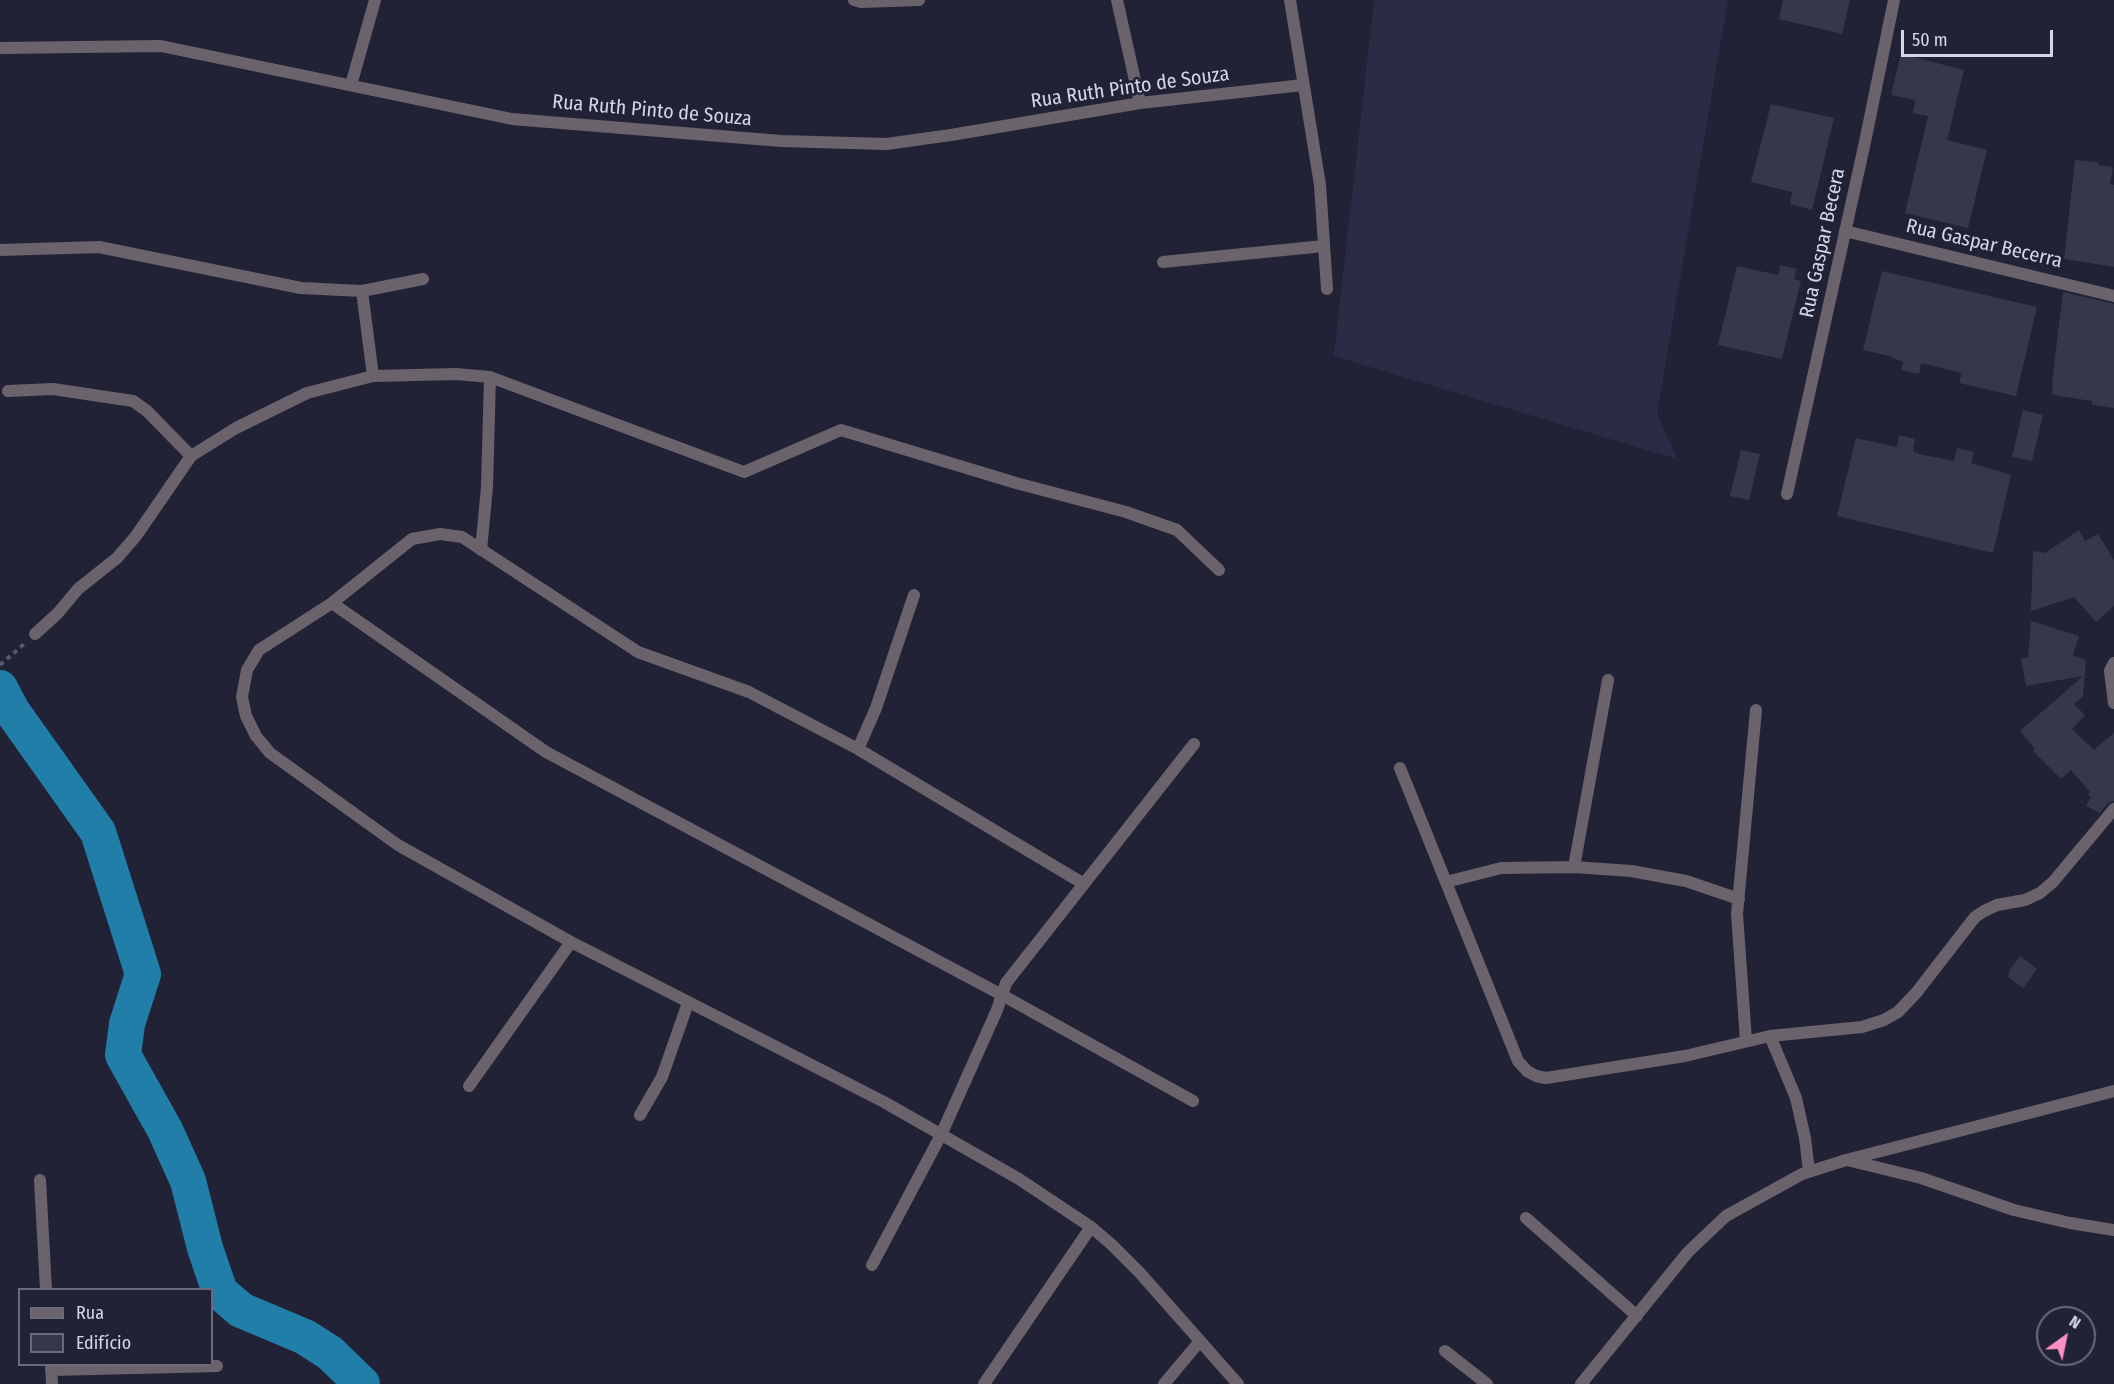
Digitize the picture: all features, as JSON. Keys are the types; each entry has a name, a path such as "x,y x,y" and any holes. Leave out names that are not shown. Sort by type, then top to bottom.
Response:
{"street":[{"path":"351,85 375,0"},
{"path":"854,0 861,2 919,0"},
{"path":"1117,0 1140,103"},
{"path":"1290,0 1320,184 1327,289"},
{"name":"Rua Gaspar Becera","path":"1787,494 1894,0"},
{"name":"Rua Ruth Pinto de Souza","path":"0,48 161,46 512,119 781,141 886,144 1140,103 1303,85"},
{"name":"Rua Gaspar Becerra","path":"1845,231 2114,296"},
{"path":"1163,262 1324,246"},
{"path":"0,250 99,247 301,288 362,291 423,279"},
{"path":"362,291 373,376"},
{"path":"35,634 58,613 78,589 124,551 191,456 236,428 307,393 373,376 456,374 490,377 744,472 841,430 1016,483 1126,512 1177,530 1220,570"},
{"path":"481,550 487,487 490,377"},
{"path":"8,391 53,389 133,401 147,411 191,456"},
{"path":"1084,884 858,748 749,692 638,652 462,537 440,534 412,539 332,603 259,650 247,670 242,697 246,716 256,736 270,753 398,844 571,942 884,1102 1019,1179 1111,1244 1140,1273 1238,1384"},
{"path":"858,748 876,708 914,595"},
{"path":"332,603 546,752 1002,995 1193,1101"},
{"path":"2114,663 2110,671 2114,703"},
{"path":"1574,867 1608,680"},
{"path":"1746,1041 1737,914 1756,710"},
{"path":"872,1265 941,1135 997,1010 1006,983 1194,744"},
{"path":"1400,768 1518,1061 1527,1071 1546,1078 1685,1056 1770,1036 1862,1027 1884,1020 1898,1012 1916,993 1975,917 1984,910 1997,905 2025,900 2053,882 2114,809"},
{"path":"1446,882 1501,868 1574,867 1631,871 1686,881 1739,899"},
{"path":"469,1086 571,942"},
{"path":"640,1115 662,1077 688,1002"},
{"path":"1770,1036 1796,1098 1805,1138 1809,1171"},
{"path":"1581,1384 1688,1252 1726,1216 1809,1171 2114,1091"},
{"path":"1846,1160 1921,1178 2014,1210 2114,1230"},
{"path":"40,1180 46,1288"},
{"path":"1526,1218 1637,1316"},
{"path":"984,1384 1090,1227"},
{"path":"1164,1384 1200,1341"},
{"path":"1445,1351 1487,1384"},
{"path":"52,1384 51,1367 216,1366"}],"path":[{"path":"0,665 35,634"}],"shaded area":[{"path":"1374,0 1728,0 1657,413 1677,459 1334,356"}],"building":[{"path":"1783,0 1850,0 1842,34 1779,19"},
{"path":"1901,54 1964,70 1947,140 1987,150 1968,228 1905,213 1928,116 1913,113 1915,100 1891,95"},
{"path":"1771,104 1834,118 1812,210 1790,204 1792,192 1751,182"},
{"path":"2075,160 2098,162 2098,165 2113,167 2110,184 2114,185 2114,267 2064,259"},
{"path":"1780,265 1797,269 1794,279 1801,281 1782,359 1718,345 1737,266 1778,275"},
{"path":"1882,271 2037,307 2016,396 1959,383 1962,373 1921,363 1919,374 1901,370 1903,362 1863,350"},
{"path":"2063,292 2114,304 2114,408 2092,405 2092,401 2052,395"},
{"path":"2023,410 2043,415 2032,461 2012,457"},
{"path":"1899,435 1915,439 1913,451 1919,454 1954,461 1957,448 1974,452 1971,463 2011,475 1993,553 1837,516 1856,438 1897,447"},
{"path":"1741,450 1760,454 1749,500 1730,496"},
{"path":"2079,530 2085,541 2098,534 2114,560 2114,606 2096,622 2074,597 2031,611 2033,551 2045,553"},
{"path":"2031,621 2079,636 2073,655 2086,660 2083,696 2074,704 2085,715 2072,729 2094,750 2114,733 2114,801 2108,803 2100,813 2086,806 2091,797 2088,794 2090,792 2071,770 2061,779 2033,751 2035,749 2020,731 2083,676 2026,686 2021,658 2028,658"},
{"path":"2020,956 2037,969 2023,988 2008,977 2010,969"}],"waterway":[{"path":"0,688 12,711 98,832 143,974 127,1024 123,1055 165,1130 188,1181 205,1248 220,1292 241,1310 305,1337 330,1353 362,1384"}]}
